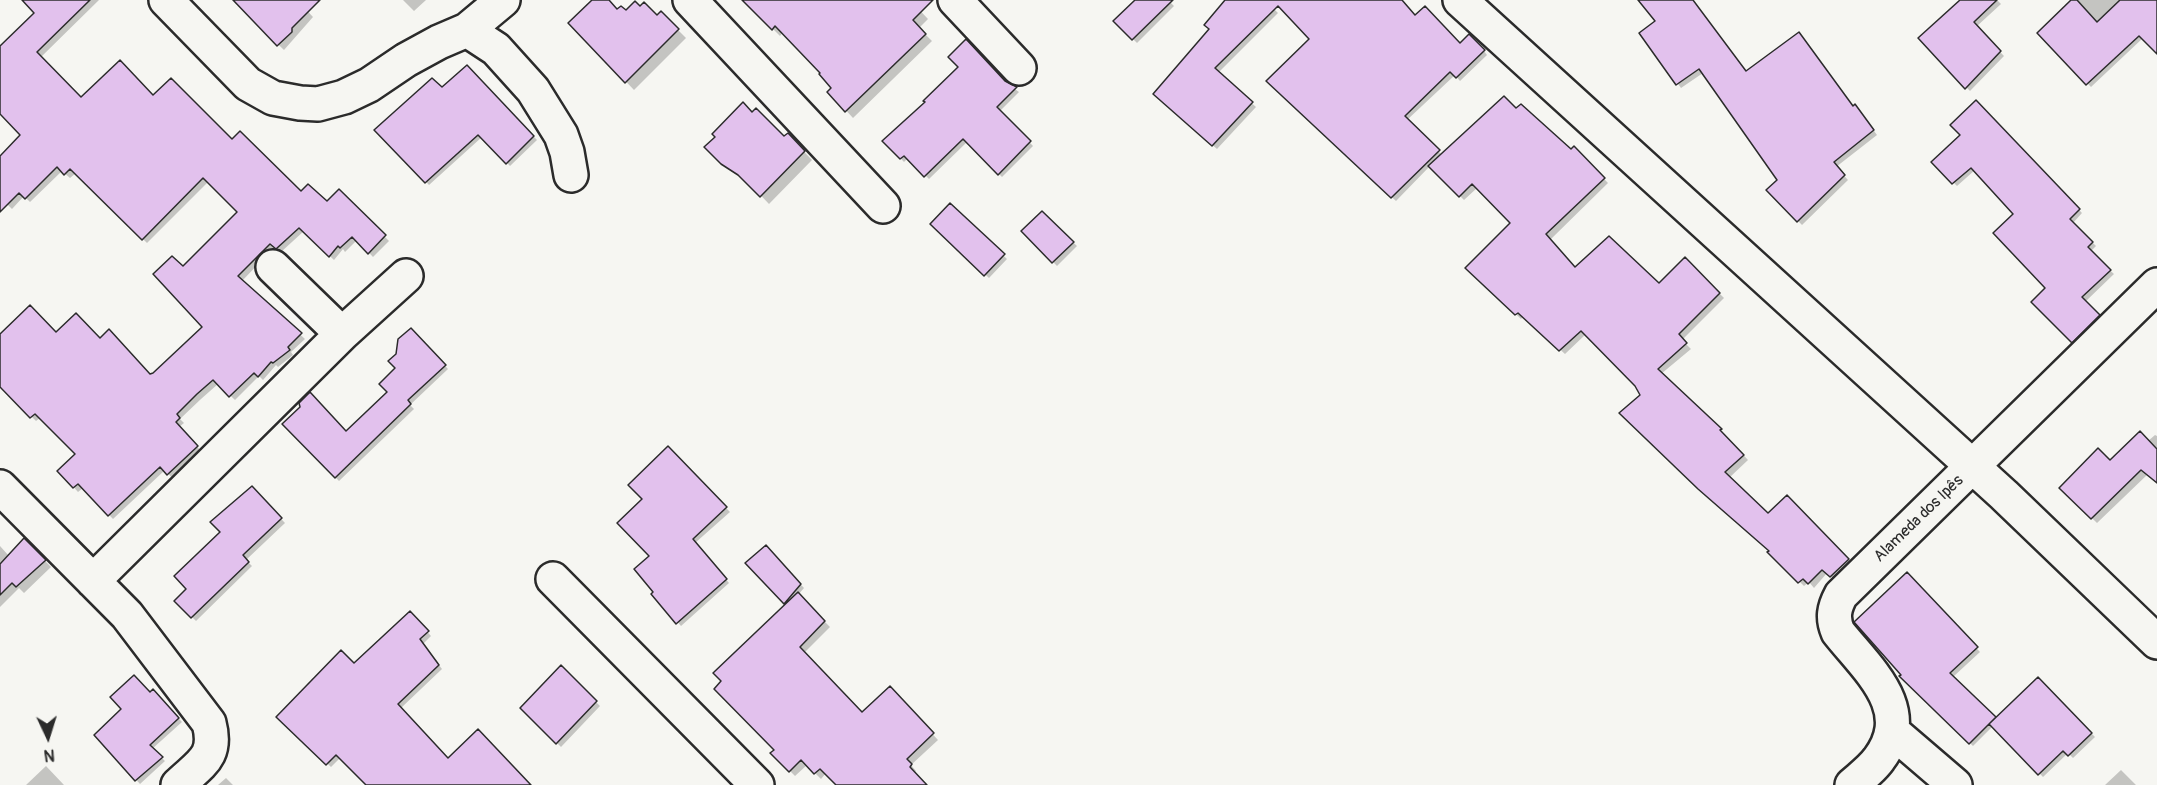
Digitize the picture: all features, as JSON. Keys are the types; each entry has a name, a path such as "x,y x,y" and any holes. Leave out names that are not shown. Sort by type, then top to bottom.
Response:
{"street":[{"path":"166,0 248,84 273,98 318,104 344,97 369,85 406,60 467,30 503,0"},
{"path":"690,0 883,206"},
{"path":"955,0 1019,68"},
{"path":"1460,0 2004,495 2157,642"},
{"path":"467,30 496,49 532,90 561,135 571,175"},
{"path":"273,267 342,333"},
{"path":"93,581 342,333 406,276"},
{"name":"Alameda dos Ipês","path":"1852,785 1878,761 1888,743 1893,722 1885,690 1838,632 1834,614 1841,595 2157,285"},
{"path":"0,487 127,615 209,723 214,740 209,756 178,785"},
{"path":"554,579 757,785"},
{"path":"1892,731 1955,785"}],"building":[{"path":"22,0 90,0 37,52 81,97 120,60 153,95 171,78 232,139 240,131 301,191 308,184 327,201 339,189 386,235 368,254 352,237 340,248 338,246 329,257 299,228 276,249 270,244 238,276 302,333 288,347 290,350 273,363 271,362 258,377 254,373 229,397 213,380 197,394 177,414 180,418 176,422 198,446 167,475 160,467 108,516 78,484 73,488 57,471 75,454 35,414 30,418 0,387 0,334 30,305 56,332 76,313 100,338 109,329 150,374 153,373 202,327 153,274 172,256 183,266 237,212 203,178 142,240 70,169 64,175 57,167 25,199 19,193 0,212 0,156 20,135 0,114 0,46 34,13"},
{"path":"233,0 320,0 277,46"},
{"path":"592,0 609,0 617,9 621,6 626,10 635,1 640,6 644,2 657,15 661,11 679,29 625,83 568,23"},
{"path":"742,0 933,0 913,20 926,34 845,112 827,92 831,88 820,73 775,26 772,30"},
{"path":"1135,0 1173,0 1132,40 1113,21"},
{"path":"1225,0 1402,0 1415,15 1425,6 1460,43 1469,34 1485,50 1456,78 1450,72 1405,116 1440,150 1391,198 1266,81 1309,39 1278,6 1215,68 1253,102 1212,146 1153,94 1209,29 1204,25"},
{"path":"1638,0 1693,0 1746,71 1799,32 1853,106 1855,104 1874,130 1834,162 1845,175 1797,222 1766,190 1777,180 1699,69 1676,85 1639,33 1655,21"},
{"path":"1960,0 1997,0 1974,22 2001,51 1965,89 1918,38"},
{"path":"2071,0 2077,0 2097,22 2120,0 2157,0 2157,54 2139,36 2086,85 2037,33"},
{"path":"966,39 1005,81 1017,87 997,107 1031,141 998,175 963,139 924,177 904,156 900,159 882,141 925,102 923,101 958,67 948,57"},
{"path":"467,65 534,136 506,164 478,135 425,183 374,130 432,78 442,87"},
{"path":"1504,96 1516,108 1521,104 1571,149 1574,146 1605,178 1546,234 1575,267 1609,236 1659,283 1685,257 1720,293 1679,334 1687,343 1658,369 1722,429 1720,430 1744,455 1725,472 1768,513 1787,495 1849,559 1830,577 1822,570 1808,584 1803,579 1798,583 1767,552 1769,551 1698,489 1619,413 1640,395 1635,386 1581,331 1559,351 1518,313 1515,315 1465,268 1510,223 1472,184 1459,197 1428,166"},
{"path":"1976,100 2080,209 2070,219 2093,242 2088,247 2111,270 2082,297 2100,315 2072,343 2031,302 2045,288 1993,233 2013,214 1971,168 1952,184 1931,162 1960,135 1950,125"},
{"path":"743,102 752,112 756,108 784,136 788,133 805,151 760,197 704,147 715,137 712,134"},
{"path":"950,203 1005,254 984,276 930,224"},
{"path":"1042,211 1074,242 1052,263 1021,231"},
{"path":"411,328 446,365 408,400 411,404 335,478 282,424 300,407 299,403 310,392 346,431 387,392 379,384 395,368 388,361 396,354 398,339"},
{"path":"2140,431 2157,449 2157,483 2141,470 2091,519 2059,488 2098,448 2110,460"},
{"path":"668,446 727,507 693,539 727,579 676,624 634,569 649,556 617,523 642,499 628,485"},
{"path":"252,486 282,518 243,555 249,562 191,618 174,601 186,589 174,576 220,532 210,522"},
{"path":"24,538 46,560 16,587 12,583 0,595 0,564"},
{"path":"766,545 801,584 784,604 745,563"},
{"path":"1907,572 1978,647 1950,673 1996,717 1969,744 1899,676 1901,675 1854,622"},
{"path":"798,592 825,621 800,647 862,712 890,686 934,733 907,759 912,764 910,767 927,785 836,785 820,769 814,774 801,760 789,772 770,753 774,750 714,689 721,681 713,673"},
{"path":"410,611 429,631 420,639 439,665 398,704 448,758 478,729 531,785 366,785 336,755 326,765 276,717 341,650 354,663"},
{"path":"561,665 597,701 556,744 520,708"},
{"path":"134,675 150,692 153,689 179,718 150,745 163,757 135,781 94,735 121,709 110,697"},
{"path":"2038,677 2092,733 2068,756 2063,751 2038,775 1989,724"}]}
